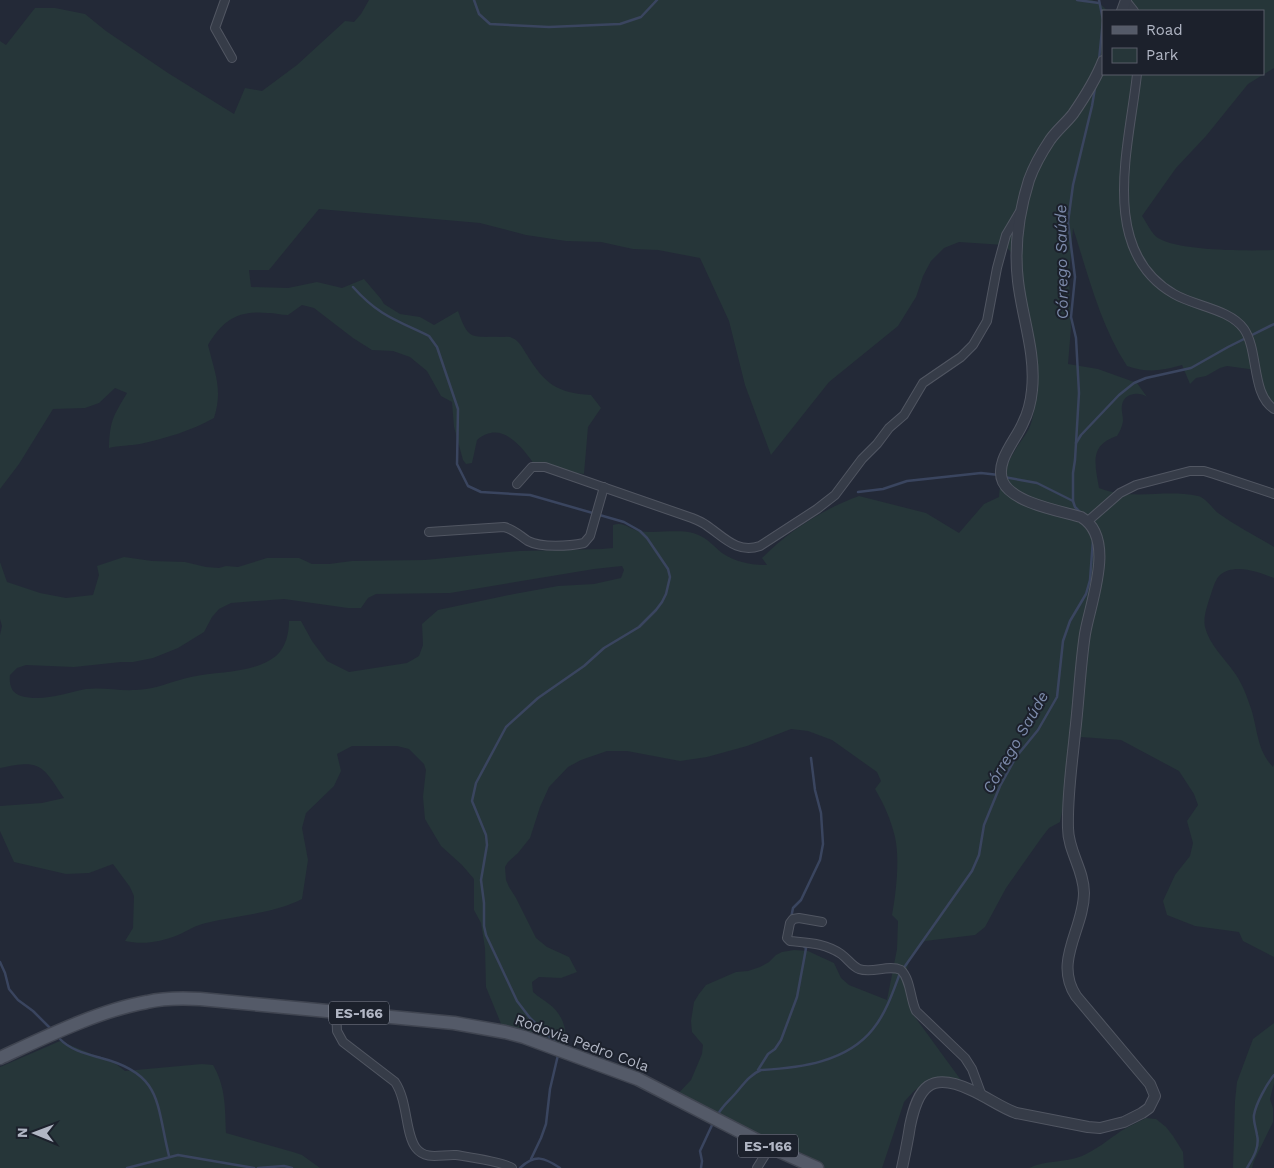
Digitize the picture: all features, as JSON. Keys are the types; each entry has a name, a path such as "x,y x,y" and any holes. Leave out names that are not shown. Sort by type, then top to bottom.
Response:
{"main road":[{"name":"Rodovia Pedro Cola","path":"0,1058 95,1018 148,1001 182,998 454,1023 524,1037 638,1079 770,1147 817,1168"}],"street":[{"path":"225,0 215,28 232,58"},
{"path":"902,1168 915,1107 924,1088 937,1082 947,1082 970,1089 1005,1109 1016,1113 1088,1128 1100,1128 1117,1124 1142,1113 1149,1108 1154,1096 1150,1084 1076,996 1068,980 1069,954 1084,895 1083,881 1072,852 1068,828 1085,634 1097,586 1099,568 1097,539 1094,529 1088,521 1081,517 1027,501 1010,489 1002,479 1001,466 1024,421 1032,389 1033,367 1018,282 1017,265 1022,208 1037,161 1051,139 1087,92 1102,63"},
{"path":"1138,75 1124,175 1124,208 1129,233 1137,255 1156,282 1167,290 1181,298 1234,318 1244,329 1251,344 1264,399 1274,409"},
{"path":"517,484 532,468 539,466 692,518 706,524 732,544 745,548 760,546 836,495 862,459 889,428 904,415 923,383 962,357 973,345 987,321 997,268 1006,235 1022,208"},
{"path":"1088,521 1120,493 1130,488 1190,471 1209,473 1274,494"},
{"path":"429,532 504,527 537,544 584,543 590,536 604,487"},
{"path":"822,922 799,918 793,919 788,933 788,940 820,944 831,948 860,969 890,968 901,970 907,980 916,1011 965,1058 972,1069 982,1096"},
{"path":"336,1011 338,1031 344,1042 395,1082 399,1088 404,1100 413,1144 420,1152 426,1155 457,1156 503,1163 512,1168"},
{"path":"757,1168 770,1147"}],"green space":[{"path":"369,0 1092,0 1107,10 1102,10 1102,75 1263,75 1248,84 1206,136 1176,168 1142,216 1151,231 1158,238 1181,246 1214,249 1274,250 1274,414 1267,406 1256,370 1227,366 1206,376 1196,378 1190,384 1182,365 1154,370 1141,370 1127,366 1109,334 1073,228 1069,276 1071,328 1068,364 1098,369 1137,383 1147,397 1140,394 1132,394 1123,401 1123,421 1120,431 1117,436 1102,445 1096,456 1099,488 1124,494 1185,494 1198,496 1225,518 1274,547 1274,578 1261,573 1239,569 1225,572 1219,576 1207,608 1205,627 1217,651 1243,687 1252,711 1263,752 1273,767 1274,764 1274,957 1243,941 1239,932 1195,926 1167,915 1163,901 1175,875 1190,856 1193,843 1187,821 1198,805 1194,794 1179,771 1121,740 1081,737 1075,747 1060,822 1049,828 1042,837 1006,888 985,927 975,935 925,941 910,957 906,973 912,1013 966,1087 938,1082 925,1082 913,1092 904,1102 882,1168 811,1168 674,1098 691,1080 702,1054 703,1045 692,1032 691,1021 694,1002 706,985 736,972 760,967 782,952 794,950 808,951 834,963 841,978 849,985 887,1000 897,949 898,921 892,915 897,866 895,837 887,812 875,789 881,781 877,772 832,740 808,731 791,729 747,746 707,757 680,761 627,751 607,751 581,760 568,767 549,787 530,838 505,867 506,880 509,887 536,938 547,947 569,957 577,972 561,978 539,977 532,982 533,992 554,1008 564,1024 565,1050 504,1031 486,987 485,948 481,923 474,910 474,879 441,846 425,819 423,797 426,770 424,764 409,749 397,746 352,746 337,754 341,771 334,786 306,813 302,828 308,860 302,899 279,908 202,924 159,941 145,943 125,941 133,928 134,896 130,887 113,864 89,873 66,874 14,862 0,831 0,806 42,803 64,798 50,778 39,767 24,764 0,768 0,635 2,626 0,619 0,562 7,582 40,593 66,598 93,595 99,575 97,566 124,557 152,561 185,562 219,568 226,566 238,567 267,558 299,558 312,564 329,564 352,561 425,560 519,551 602,549 613,548 613,525 620,524 639,531 693,533 706,539 722,553 733,559 749,564 767,565 762,558 795,530 832,507 859,496 926,513 959,533 984,504 999,497 1005,469 1030,427 1036,401 1036,361 1030,320 1016,262 1012,253 1004,245 959,242 944,248 931,261 923,276 916,297 898,326 829,382 771,455 745,385 729,321 700,258 658,250 633,249 601,242 566,241 526,235 480,223 319,209 269,270 249,270 251,287 288,288 317,282 342,288 364,279 384,304 400,314 420,317 434,325 458,311 465,328 473,335 478,337 508,337 514,339 521,345 546,380 569,392 591,395 601,408 588,427 584,474 537,468 512,439 504,434 496,433 487,434 477,440 472,463 466,464 463,460 454,427 452,402 441,396 427,371 410,357 393,351 372,350 314,308 302,305 288,315 257,312 240,315 232,318 219,329 208,345 218,390 217,408 214,418 169,437 140,444 109,448 113,419 127,393 115,388 99,403 85,408 53,409 19,464 0,489 0,41 6,45 35,8 55,8 85,14 106,31 168,73 234,114 245,88 262,91 297,65 345,21 354,22","holes":["622,566 624,570 621,578 594,584 558,586 438,610 422,624 423,645 419,656 407,663 349,672 327,661 312,641 301,621 289,621 286,640 276,656 267,662 246,669 191,677 142,690 98,688 37,698 18,695 10,685 10,675 17,668 26,665 74,667 133,662 153,658 178,648 204,632 219,609 231,603 284,599 348,608 361,608 368,598 376,594 450,593"]},
{"path":"1132,0 1274,0 1274,68 1264,74 1264,10 1129,10"},
{"path":"1274,1023 1274,1083 1270,1099 1273,1108 1273,1122 1252,1168 1233,1168 1237,1082 1253,1039"},
{"path":"60,1041 116,1064 125,1071 202,1064 213,1065 223,1090 226,1133 302,1155 320,1168 0,1168 0,1067"},
{"path":"1146,1118 1156,1119 1173,1136 1183,1152 1184,1168 1029,1168 1035,1165 1082,1156 1124,1129"}],"waterway":[{"path":"474,0 479,14 490,24 549,27 620,24 641,17 657,0"},
{"path":"1077,0 1099,3"},
{"name":"Córrego Saúde","path":"1099,0 1102,15"},
{"name":"Córrego Saúde","path":"1099,60 1102,30"},
{"name":"Córrego Saúde","path":"1080,512 1075,507 1073,501 1073,473 1079,393 1076,338 1071,317 1075,277 1068,222 1073,185 1095,88"},
{"path":"353,287 380,311 429,336 437,347 458,409 457,464 468,486 481,492 530,495 624,522 640,531 647,538 668,569 670,577 666,594 656,610 639,627 604,648 584,666 538,698 506,727 476,783 472,801 486,835 487,845 481,880 486,935 517,1001 530,1018 556,1043"},
{"path":"1076,443 1081,435 1119,395 1134,383 1146,378 1191,368 1274,324"},
{"path":"858,492 883,489 907,481 981,473 999,475"},
{"path":"1004,477 1037,483 1073,501"},
{"name":"Córrego Saúde","path":"903,969 972,871 979,855 984,825 1000,786 1016,757 1038,730 1057,697 1063,641 1070,621 1086,594 1090,580 1093,540"},
{"path":"791,918 793,908 801,900 820,860 823,844 821,813 815,790 811,758"},
{"path":"758,1070 768,1054 775,1049 781,1040 797,997 806,948 802,945"},
{"path":"0,962 9,989 18,1000 33,1011 51,1029"},
{"name":"Córrego Saúde","path":"717,1116 746,1080 757,1072 822,1061 850,1049 862,1040 882,1016 900,973"},
{"path":"60,1039 79,1051 121,1065 136,1073 146,1082 158,1106 169,1156"},
{"path":"531,1159 546,1124 550,1089 558,1055"},
{"path":"1247,1168 1258,1144 1254,1120 1255,1110 1274,1075"},
{"name":"Córrego Saúde","path":"701,1168 700,1151 713,1123"},
{"path":"127,1168 178,1155 254,1168"},
{"path":"520,1168 535,1159 544,1159 560,1168"},
{"path":"258,1168 284,1166 292,1168"}]}
